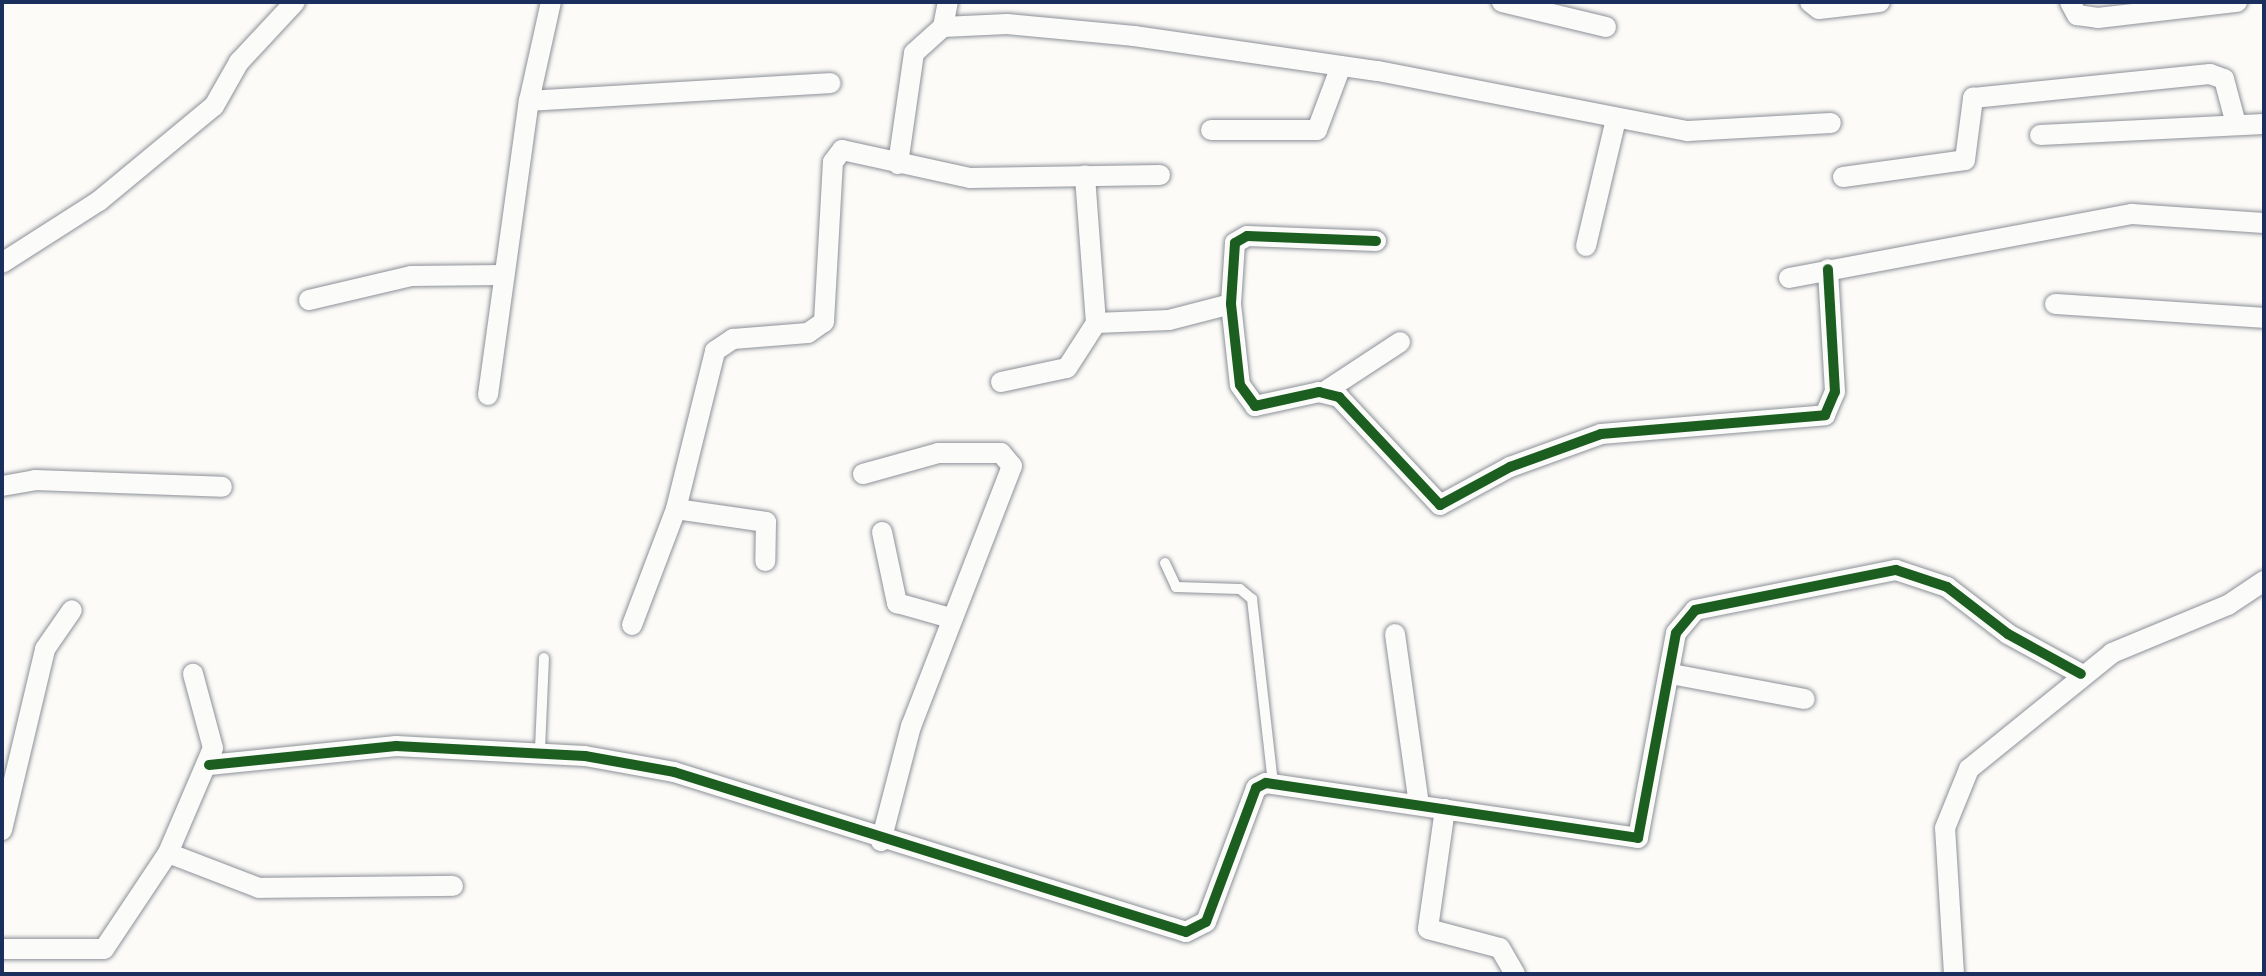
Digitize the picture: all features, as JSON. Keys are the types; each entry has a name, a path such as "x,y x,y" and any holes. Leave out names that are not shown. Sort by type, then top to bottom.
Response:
{"street":[{"path":"488,395 502,275 529,101 551,2"},
{"path":"898,164 914,53 943,27 948,2"},
{"path":"1502,2 1606,27"},
{"path":"1810,2 1819,9 1880,2"},
{"path":"2070,2 2077,15 2098,18 2237,2"},
{"path":"2,263 99,201 214,106 239,62 292,3"},
{"path":"943,27 1007,24 1134,36 1341,66 1615,123 1728,134 1831,123"},
{"path":"1211,130 1317,130 1341,66"},
{"path":"1843,177 1965,160 1973,98 2210,74 2224,79 2236,124"},
{"path":"529,101 830,83"},
{"path":"1586,246 1615,123"},
{"path":"2040,135 2264,124"},
{"path":"632,625 676,509 715,351 733,339 808,333 824,322 837,154 850,149 898,164 970,178 1160,175"},
{"path":"1001,382 1067,368 1096,323 1085,175"},
{"path":"1789,278 2132,214 2264,223"},
{"path":"1376,241 1240,239 1232,250 1231,304 1248,402 1266,406 1324,392 1400,342"},
{"path":"1324,392 1343,401 1440,505 1510,467 1601,434 1825,415 1835,392 1828,269"},
{"path":"309,300 411,276 502,275"},
{"path":"1096,323 1169,320 1231,304"},
{"path":"2055,304 2264,318"},
{"path":"863,474 938,453 994,452 1010,460 950,618 881,841"},
{"path":"2,486 35,480 222,487"},
{"path":"676,509 766,522 765,561"},
{"path":"882,532 897,603 950,618"},
{"path":"209,765 396,746 540,749 674,772 881,841 1169,929 1195,931 1206,922 1256,788 1273,783 1638,838 1671,674 1676,633 1695,610 1896,570 1947,587 2008,634 2081,674"},
{"path":"1954,974 1945,828 1957,789 1985,752 2081,674 2262,586"},
{"path":"2,830 45,649 72,610"},
{"path":"1395,634 1419,804"},
{"path":"2,949 104,949 168,853 209,765 213,732 193,674"},
{"path":"1671,674 1805,699"},
{"path":"1445,809 1428,929 1500,948 1515,974"},
{"path":"168,853 259,888 453,886"}],"lane":[{"path":"1165,563 1176,587 1240,589 1252,599 1273,783"},
{"path":"540,749 544,658"}],"cycle path":[{"path":"1376,241 1247,236 1235,243 1231,304 1240,385 1255,406 1319,392 1339,397 1440,505 1510,467 1601,434 1825,415 1835,392 1828,269"},
{"path":"209,765 396,746 585,756 674,772 1186,932 1206,922 1256,788 1266,783 1638,838 1676,633 1695,610 1896,570 1947,587 2008,634 2081,674"}]}
